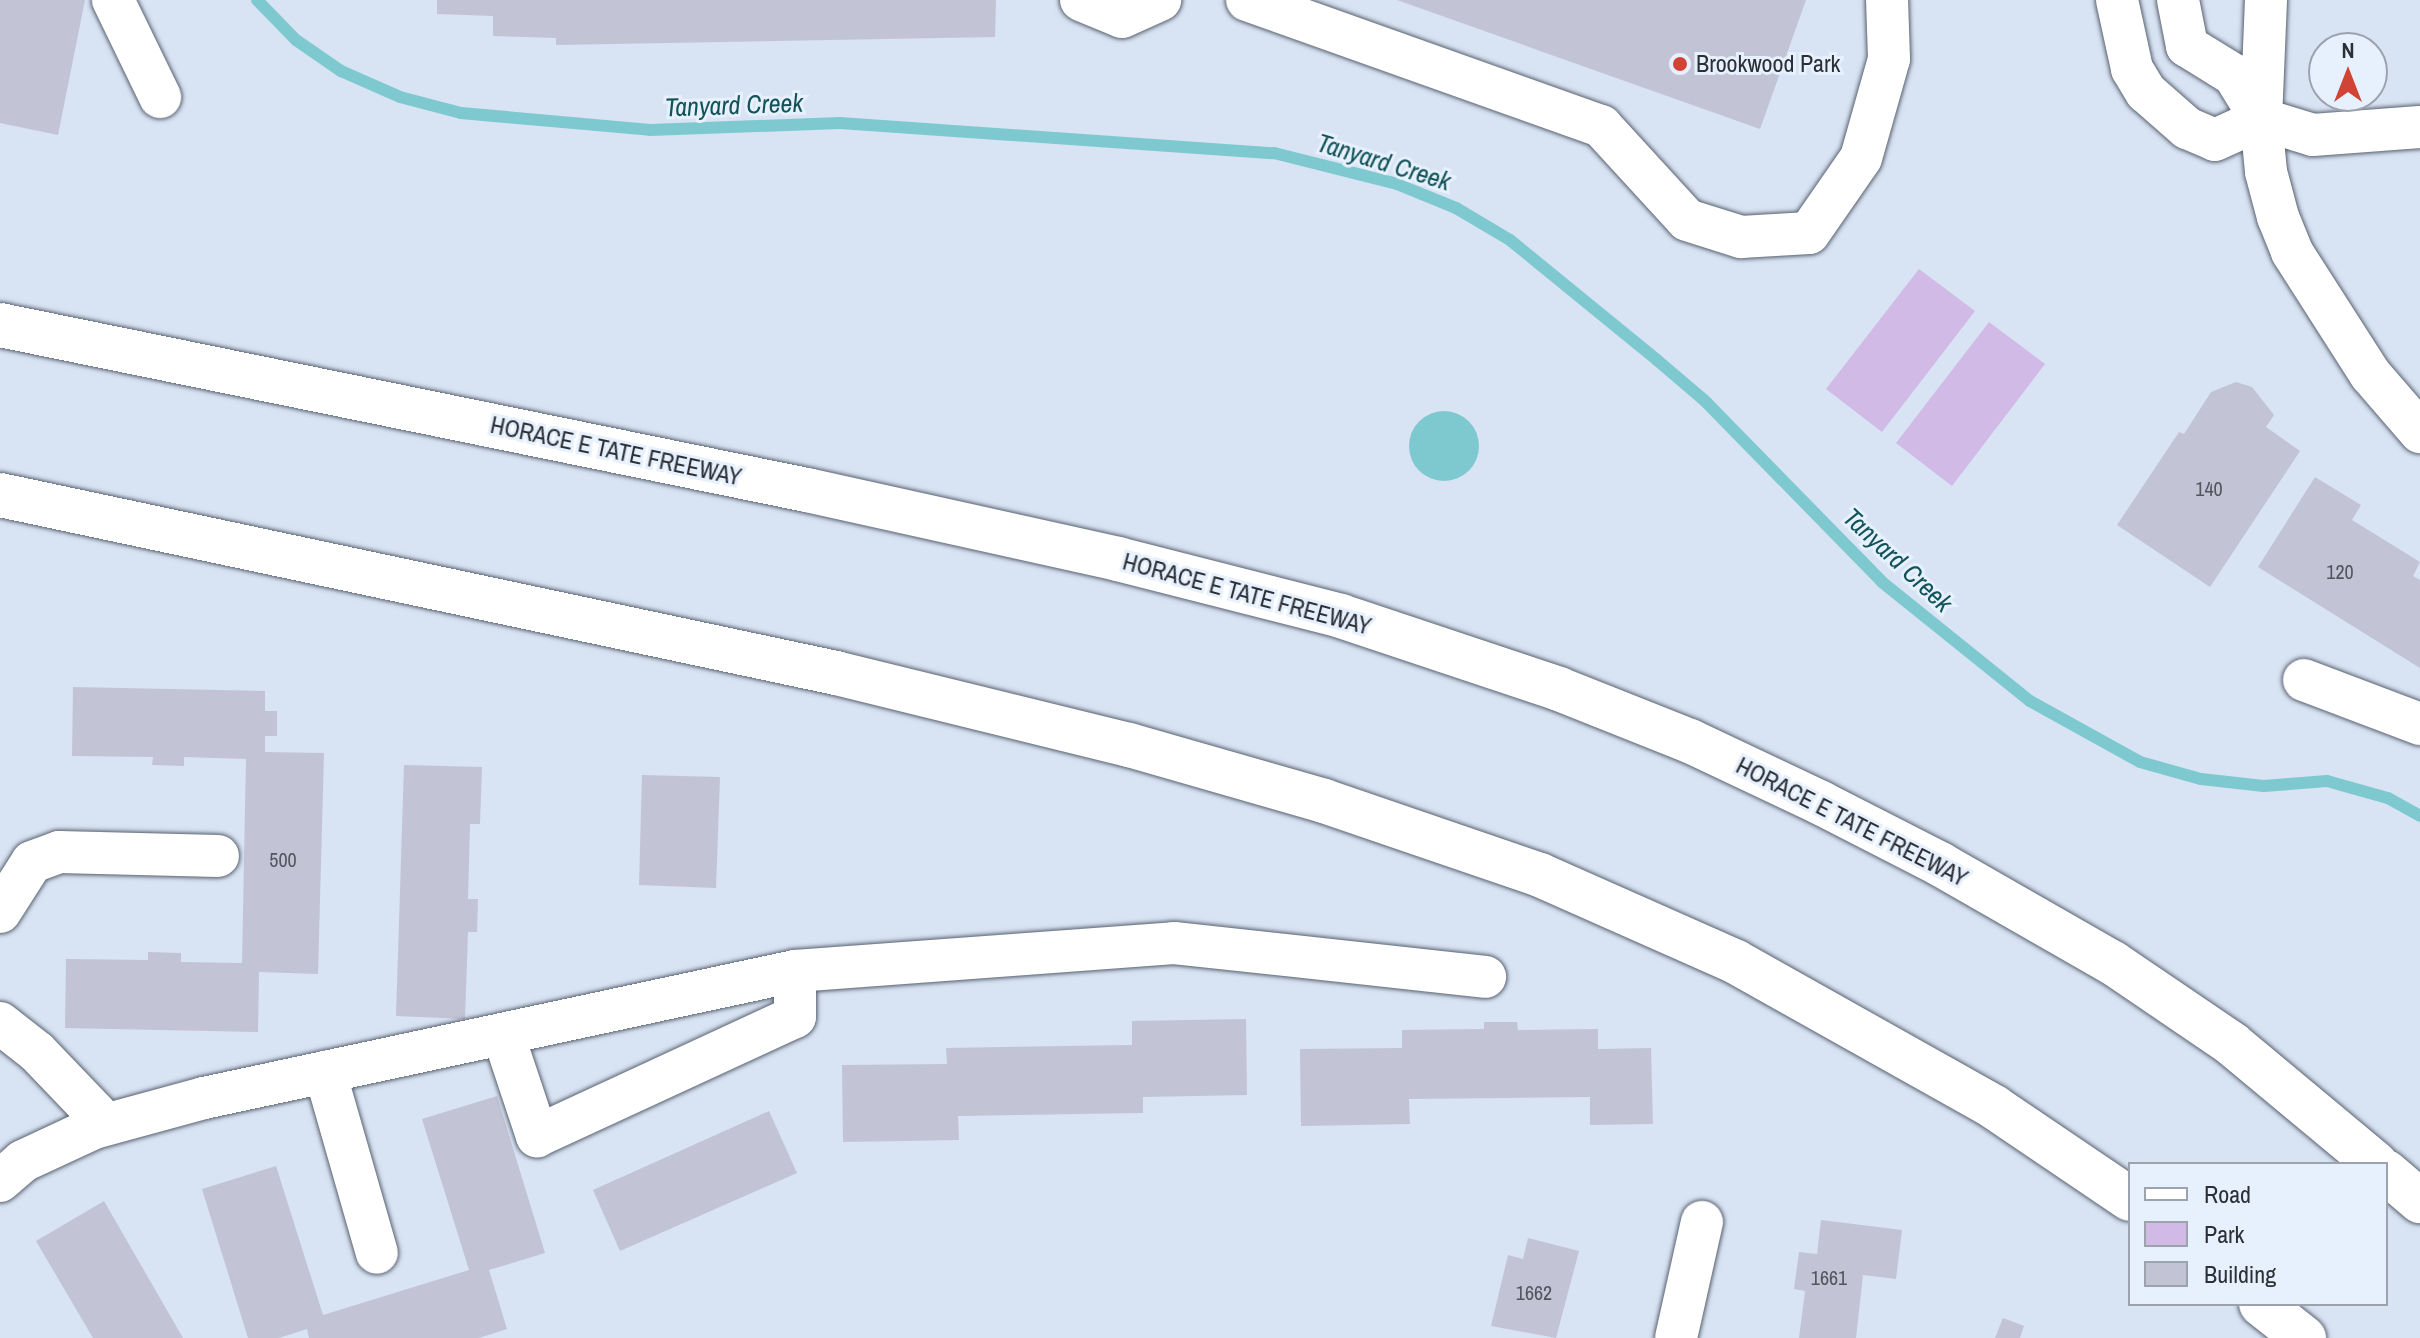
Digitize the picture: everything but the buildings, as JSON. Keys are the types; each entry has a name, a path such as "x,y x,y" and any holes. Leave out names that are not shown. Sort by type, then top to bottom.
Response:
{"highway":[{"name":"HORACE E TATE FREEWAY","path":"0,325 807,490 1118,559 1341,616 1559,689 1690,741 1834,810 2113,963 2232,1044 2374,1162"},
{"path":"0,495 541,614 836,673 1129,745 1324,801 1540,875 1736,962 1994,1107 2128,1198"},
{"path":"2388,1174 2420,1201"},
{"path":"2264,1306 2304,1338"}],"street":[{"path":"113,0 160,97"},
{"path":"1081,0 1122,17 1160,0"},
{"path":"1247,0 1601,126 1687,220 1741,237 1809,233 1861,158 1889,59 1887,0"},
{"path":"2117,0 2132,69 2146,92 2187,128 2215,140 2261,119"},
{"path":"2178,0 2187,46 2234,75 2261,119 2313,135 2420,127"},
{"path":"2266,0 2261,119 2266,172 2292,252 2370,374 2420,432"},
{"path":"2304,680 2420,724"},
{"path":"0,912 32,862 59,852 218,856"},
{"path":"0,1181 23,1161 106,1124 325,1072 795,971 1174,943 1485,977"},
{"path":"503,1034 537,1136 795,1017 795,971"},
{"path":"0,1023 37,1052 106,1124"},
{"path":"325,1072 377,1253"},
{"path":"1676,1338 1702,1222"}],"green space":[{"path":"1919,269 1975,311 1882,432 1826,389"},
{"path":"1989,322 2045,364 1952,486 1896,443"}],"shaded area":[{"path":"1444,411 1469,421 1479,446 1469,471 1444,481 1419,471 1409,446 1419,421"}],"waterway":[{"name":"Tanyard Creek","path":"257,0 296,40 341,71 400,97 461,113 650,130 840,123 1274,153 1397,184 1456,208 1510,240 1657,360 1705,401 1882,582 2030,701 2140,762 2201,779 2264,786 2327,781 2388,798 2420,816"}],"place":[{"name":"Brookwood Park","path":"1680,64"}]}
